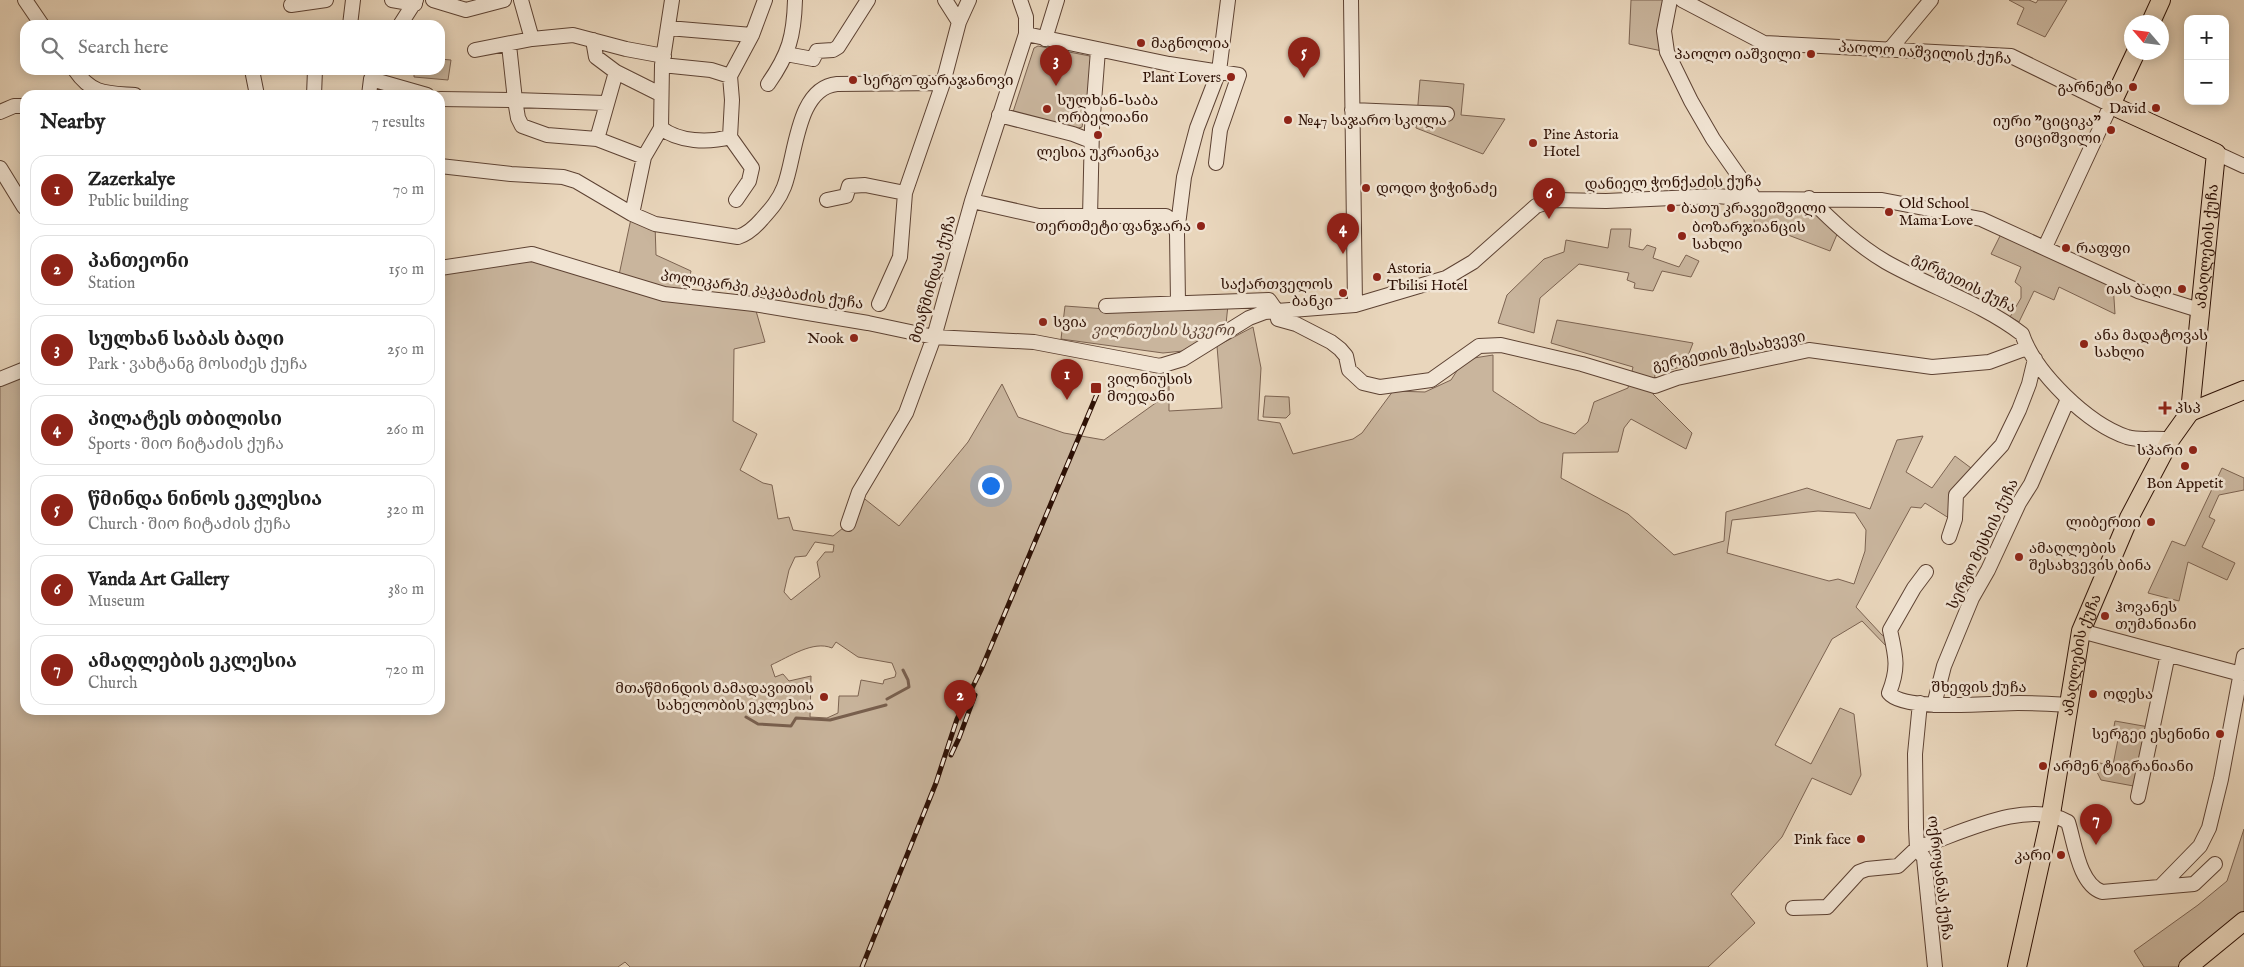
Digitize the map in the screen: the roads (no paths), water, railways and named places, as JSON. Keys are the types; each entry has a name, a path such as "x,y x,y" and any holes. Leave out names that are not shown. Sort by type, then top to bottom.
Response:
{"main road":[{"path":"2154,15 2161,0"},
{"path":"2112,105 2132,60"},
{"name":"პაოლო იაშვილის ქუჩა","path":"2112,105 2216,153"},
{"name":"ამაღლების ქუჩა","path":"2017,967 2051,814 2081,631 2129,518 2170,440 2190,412 2216,153"},
{"path":"2190,412 2244,390"},
{"path":"2188,967 2244,921"}],"street":[{"path":"25,0 39,20"},
{"path":"292,5 326,0"},
{"path":"351,20 353,0"},
{"path":"392,0 416,2"},
{"path":"433,0 466,10 504,0"},
{"path":"521,0 532,38"},
{"path":"632,214 644,157 666,131 660,94 672,0"},
{"path":"736,200 749,180 752,168 730,137 732,100 730,76 752,35 765,0"},
{"path":"768,84 786,54 794,31 795,0"},
{"path":"945,0 959,22"},
{"path":"879,304 900,257 905,193 943,83 959,22 969,0"},
{"path":"1020,0 1026,17 1026,34 1169,64 1240,75 1220,130 1216,163"},
{"path":"1045,39 1057,0"},
{"path":"1178,302 1176,233 1184,177 1195,136 1219,71 1228,0"},
{"path":"1351,0 1355,305"},
{"path":"1670,0 1664,31 1667,52 1691,101 1713,139 1755,199"},
{"name":"პაოლო იაშვილის ქუჩა","path":"1682,0 1764,43 1891,48 2011,56 2112,105"},
{"path":"1891,48 1931,0"},
{"path":"786,54 813,58 817,50 833,50 838,47 864,1"},
{"path":"403,20 416,2"},
{"path":"668,28 752,35"},
{"name":"მთაწმინდას ქუჩა","path":"848,524 859,492 906,413 934,337 972,201 1026,34"},
{"path":"475,50 509,45 532,38 572,35 730,76"},
{"path":"593,40 596,57 616,72 660,94"},
{"path":"509,45 518,118 522,126 547,135 597,139 644,157"},
{"path":"1090,217 1091,141 1098,50"},
{"path":"597,139 605,103 616,72"},
{"path":"79,75 94,90"},
{"path":"253,75 256,90"},
{"path":"314,90 315,75"},
{"path":"370,90 373,75"},
{"path":"376,75 413,90"},
{"path":"445,167 511,174 563,177 576,181 632,214 656,224 741,236 758,224 779,199 788,175 798,130 820,88 837,84 943,83"},
{"path":"445,99 605,103"},
{"path":"2046,247 2112,105"},
{"path":"0,112 14,106 20,106"},
{"path":"1352,110 1447,114"},
{"path":"999,115 1074,134 1091,141"},
{"path":"666,131 713,141 730,137"},
{"name":"პაოლო იაშვილის ქუჩა","path":"2216,153 2244,166"},
{"path":"0,168 20,200"},
{"path":"827,200 846,196 849,186 865,185 905,193"},
{"name":"დანიელ ჭონქაძის ქუჩა","path":"934,337 1028,341 1160,366 1183,359 1258,314 1276,310 1355,305 1446,278 1473,262 1536,206 1546,201 1606,201 1716,196 1755,199 1882,200 1969,216 1981,219 2046,247 2138,291 2199,310"},
{"name":"გერგეთის ქუჩა","path":"1809,198 1833,222 1884,260 2012,326 2022,334 2031,353 2068,399 2104,428 2130,438 2157,437 2170,440"},
{"path":"972,201 1039,216 1166,216 1171,220 1176,233"},
{"name":"პოლიკარპე კაკაბაძის ქუჩა","path":"445,267 532,254 664,294 792,310 934,337"},
{"path":"1106,306 1120,307 1178,302 1269,300 1276,310"},
{"name":"გერგეთის შესახვევი","path":"1276,310 1278,319 1296,324 1340,348 1346,356 1349,370 1363,383 1380,387 1432,380 1480,346 1501,345 1582,364 1655,386 1677,378 1809,350 1932,367 1970,366 2031,353"},
{"path":"1949,537 1955,519 1956,495 2002,445 2019,410 2029,384 2031,353"},
{"path":"0,380 20,371"},
{"name":"სერგო მესხის ქუჩა","path":"1934,705 1944,666 1972,598 1988,570 2019,503 2031,484 2068,399"},
{"name":"შხეფის ქუჩა","path":"1926,572 1914,588 1890,630 1897,661 1896,674 1889,693 1891,696 1934,705 2019,703 2068,705"},
{"path":"2081,631 2241,674"},
{"path":"2138,797 2168,654"},
{"path":"2162,886 2200,846 2209,828 2222,779 2244,656"},
{"name":"ოქროყანას ქუჩა","path":"1920,703 1914,754 1917,846 1924,858 1934,967"},
{"path":"1793,908 1827,907 1858,872 1867,869 1898,866 1917,846 1925,845 2010,816 2051,814 2068,822 2085,878 2094,889 2102,892 2194,884 2215,864"}],"waterway":[{"path":"887,699 909,687 903,670"},
{"path":"746,717 758,724 791,726 796,718 830,720 886,705"}],"railway":[{"path":"862,967 936,783 957,719 981,670 1097,394"},
{"path":"951,755 975,695"}],"place":[{"name":"მაგნოლია","path":"1141,43"},
{"name":"პაოლო იაშვილი","path":"1811,54"},
{"name":"Plant Lovers","path":"1231,77"},
{"name":"წმინდა ნინოს ეკლესია","path":"1304,78"},
{"name":"სერგო ფარაჯანოვი","path":"853,80"},
{"name":"სულხან საბას ბაღი","path":"1056,86"},
{"name":"გარნეტი","path":"2133,87"},
{"name":"David","path":"2156,108"},
{"name":"სულხან-საბა ორბელიანი","path":"1047,109"},
{"name":"№47 საჯარო სკოლა","path":"1288,120"},
{"name":"იური \"ციციკა\" ციციშვილი","path":"2111,130"},
{"name":"ლესია უკრაინკა","path":"1098,135"},
{"name":"Pine Astoria Hotel","path":"1533,143"},
{"name":"დოდო ჭიჭინაძე","path":"1366,188"},
{"name":"ბათუ კრავეიშვილი","path":"1671,208"},
{"name":"Old School Mama Love","path":"1889,212"},
{"name":"Vanda Art Gallery","path":"1549,219"},
{"name":"თერთმეტი ფანჯარა","path":"1201,226"},
{"name":"ბოზარჯიანცის სახლი","path":"1682,236"},
{"name":"რაფფი","path":"2066,248"},
{"name":"პილატეს თბილისი","path":"1343,254"},
{"name":"Astoria Tbilisi Hotel","path":"1377,277"},
{"name":"იას ბაღი","path":"2182,289"},
{"name":"საქართველოს ბანკი","path":"1343,293"},
{"name":"სვია","path":"1043,322"},
{"name":"Nook","path":"854,338"},
{"name":"ანა მადატოვას სახლი","path":"2084,344"},
{"name":"ვილნიუსის მოედანი","path":"1096,388"},
{"name":"Zazerkalye","path":"1067,400"},
{"name":"პსპ","path":"2165,408"},
{"name":"სპარი","path":"2193,450"},
{"name":"Bon Appetit","path":"2185,466"},
{"name":"ლიბერთი","path":"2151,522"},
{"name":"ამაღლების შესახვევის ბინა","path":"2019,557"},
{"name":"ჰოვანეს თუმანიანი","path":"2105,616"},
{"name":"ოდესა","path":"2093,694"},
{"name":"მთაწმინდის მამადავითის სახელობის ეკლესია","path":"824,697"},
{"name":"პანთეონი","path":"960,721"},
{"name":"სერგეი ესენინი","path":"2220,734"},
{"name":"არმენ ტიგრანიანი","path":"2043,766"},
{"name":"Pink face","path":"1861,839"},
{"name":"ამაღლების ეკლესია","path":"2096,845"},
{"name":"კარი","path":"2061,855"}],"park label":[{"name":"ვილნიუსის სკვერი","path":"1163,330"}]}
